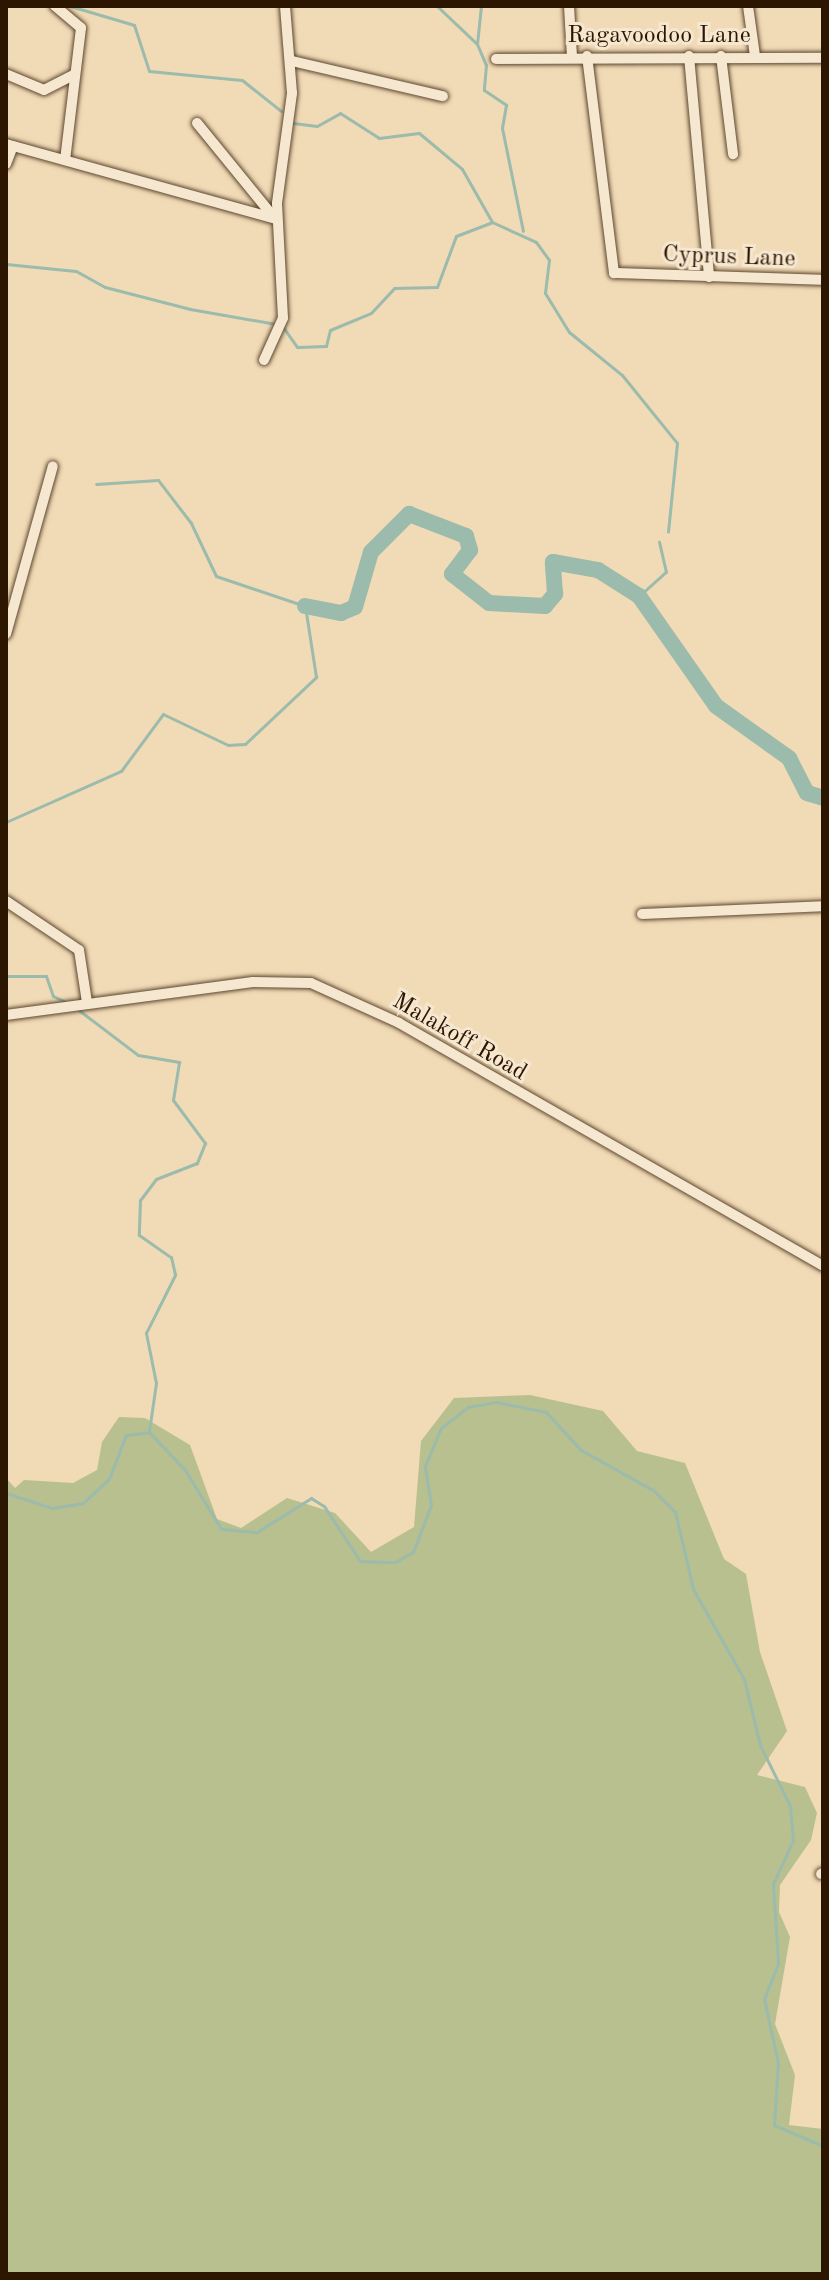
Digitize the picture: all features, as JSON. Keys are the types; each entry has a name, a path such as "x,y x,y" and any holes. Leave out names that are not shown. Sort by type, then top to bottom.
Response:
{"street":[{"path":"55,6 81,28 65,160"},
{"path":"264,360 282,326 277,219 292,61 285,6"},
{"path":"569,6 572,57"},
{"path":"748,6 755,56"},
{"name":"Ragavoodoo Lane","path":"496,59 587,56 823,58"},
{"name":"Cyprus Lane","path":"587,56 608,267 635,275 823,280"},
{"path":"689,56 709,277"},
{"path":"721,56 733,154"},
{"path":"292,61 443,96"},
{"path":"6,74 51,90 75,73"},
{"path":"197,123 277,219"},
{"path":"6,164 10,145 277,219"},
{"path":"6,634 53,466"},
{"path":"6,901 79,950 82,1003"},
{"path":"642,914 823,906"},
{"name":"Malakoff Road","path":"6,1015 253,982 311,983 399,1023 823,1266"}],"green space":[{"path":"530,1395 603,1411 637,1451 685,1463 724,1559 746,1574 760,1652 787,1731 757,1775 805,1787 817,1813 811,1840 780,1885 779,1912 790,1937 775,2024 795,2075 789,2125 823,2129 823,2274 6,2274 6,1478 15,1488 24,1480 73,1483 97,1470 102,1442 119,1417 145,1418 190,1445 217,1519 241,1528 287,1498 335,1513 371,1552 414,1527 421,1441 454,1398"}],"waterway":[{"path":"70,6 134,25 149,71 242,80 281,111"},
{"path":"437,6 477,44 486,65 484,90 506,105 502,128 523,231"},
{"path":"477,44 481,6"},
{"path":"293,123 317,126 340,113 379,138 419,133 462,169 492,222 536,242 549,260 545,293 569,332 622,375 677,443 668,532"},
{"path":"283,327 297,347 326,346 330,330 371,313 394,288 437,287 456,236 492,222"},
{"path":"6,264 76,271 105,287 190,309 276,324"},
{"path":"6,822 121,771 163,714 228,745 245,744 316,677 305,606 216,576 191,523 158,480 96,484"},
{"path":"305,606 341,613 355,607 371,552 409,514 466,536 470,550 452,574 489,603 545,606 555,594 553,562 598,570 639,596 716,706 789,758 807,793 823,798"},
{"path":"639,596 666,572 659,542"},
{"path":"6,976 46,976 53,996 70,1004"},
{"path":"76,1008 138,1055 179,1062 173,1100 205,1143 197,1163 156,1179 140,1200 139,1235 171,1257 175,1275 146,1333 156,1383 149,1431"},
{"path":"6,1493 52,1508 83,1503 109,1479 126,1435 149,1432 185,1470 221,1529 257,1532 311,1498 324,1506 360,1561 395,1562 413,1552 431,1505 425,1466 441,1428 468,1407 496,1402 546,1412 581,1450 653,1490 675,1512 693,1589 744,1679 760,1745 790,1806 793,1840 773,1884 778,1964 764,1999 778,2063 774,2125 823,2146"}]}
